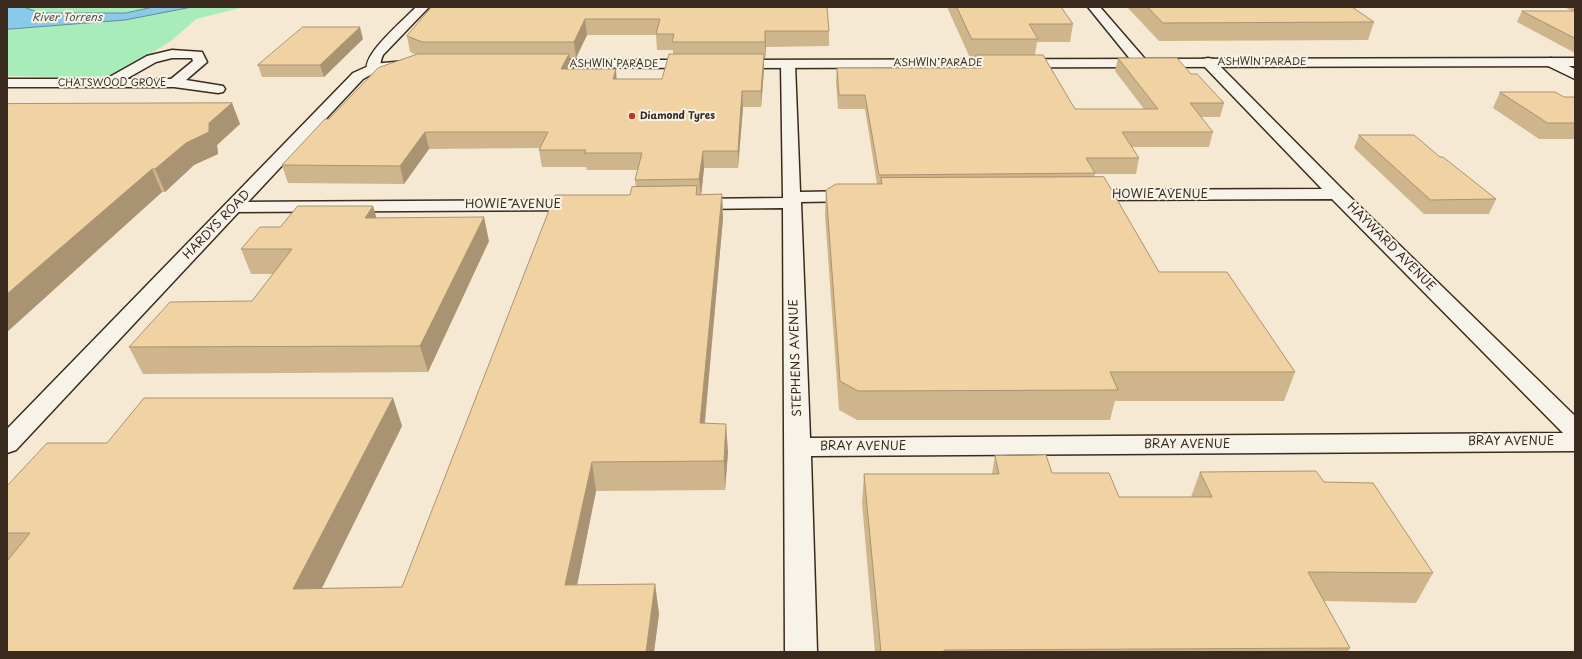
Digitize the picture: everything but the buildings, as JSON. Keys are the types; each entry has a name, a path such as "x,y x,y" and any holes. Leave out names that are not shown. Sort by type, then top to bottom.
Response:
{"street":[{"path":"423,7 378,53 373,61 373,68 399,64 430,64"},
{"path":"1094,7 1140,62"},
{"path":"112,82 147,60 185,53 197,55 200,62 174,83"},
{"name":"HAYWARD AVENUE","path":"1208,62 1337,194 1575,431"},
{"path":"1550,62 1575,76"},
{"name":"ASHWIN PARADE","path":"530,64 1575,62"},
{"name":"STEPHENS AVENUE","path":"788,64 798,447 801,652"},
{"name":"HARDYS ROAD","path":"7,444 234,208 358,76 373,68"},
{"name":"CHATSWOOD GROVE","path":"7,83 174,83 218,89"},
{"name":"HOWIE AVENUE","path":"1068,195 1337,194"},
{"path":"680,204 870,196"},
{"name":"HOWIE AVENUE","path":"234,208 601,205"},
{"name":"BRAY AVENUE","path":"798,447 1575,442"}],"green space":[{"path":"7,7 244,7 196,19 171,41 112,78 7,76"}],"water":[{"name":"River Torrens","path":"7,7 27,7 26,8 41,13 126,13 153,7 192,7 125,20 7,29"}],"place":[{"name":"Diamond Tyres","path":"632,116"}]}
